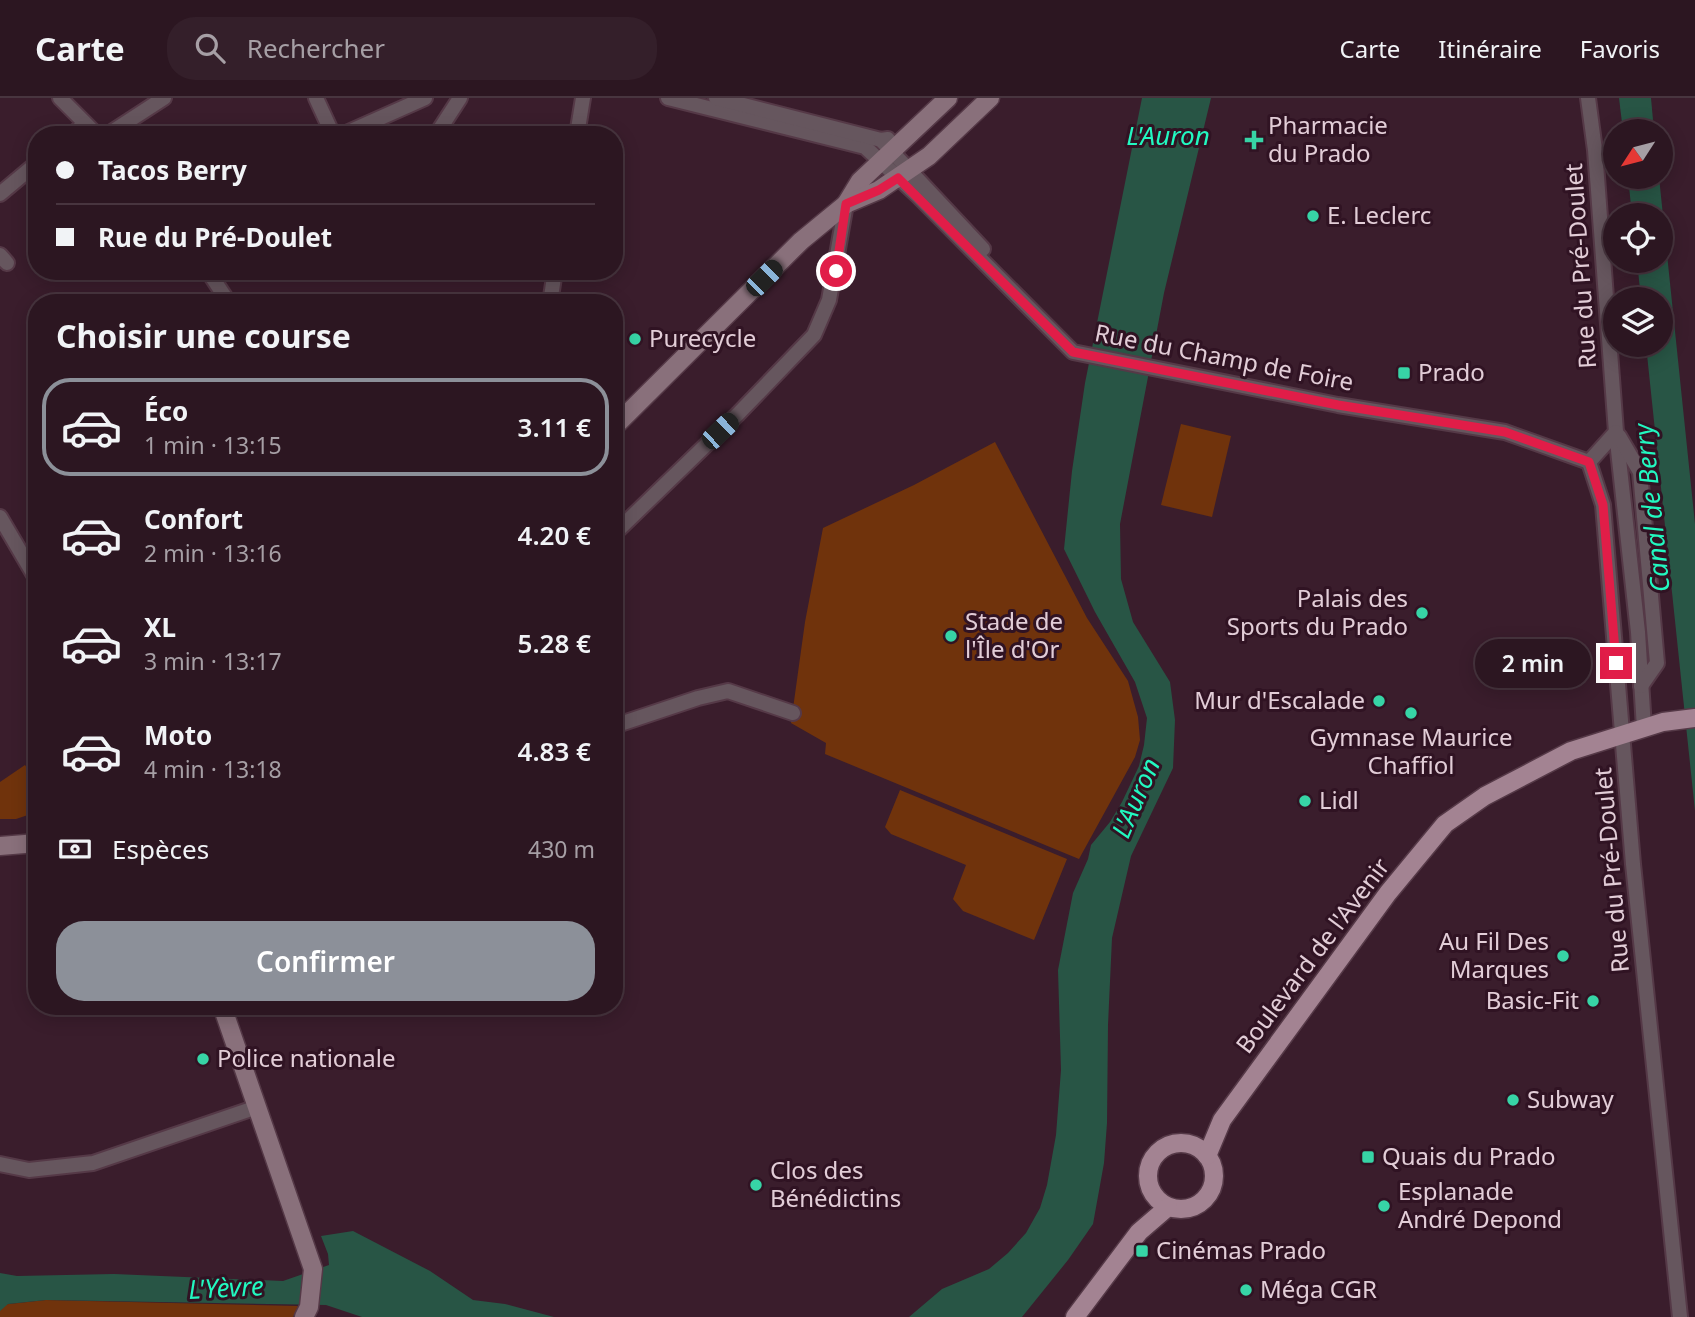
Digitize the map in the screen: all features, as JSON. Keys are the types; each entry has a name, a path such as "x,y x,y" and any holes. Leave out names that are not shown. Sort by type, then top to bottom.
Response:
{"main road":[{"path":"846,204 860,181 887,148 948,98"},
{"path":"623,418 802,241 846,204 879,190 929,156 990,98"},
{"name":"Boulevard de l'Avenir","path":"1207,1156 1222,1120 1388,893 1445,824 1485,796 1571,751 1663,722 1695,718"},
{"path":"6,846 28,836"},
{"path":"6,846 28,843"},
{"path":"225,1015 313,1269 307,1312"},
{"name":"Boulevard de l'Avenir","path":"1190,1144 1222,1120"},
{"path":"1139,1232 1152,1193 1148,1172 1156,1154 1171,1145 1190,1144 1207,1156 1214,1169 1211,1192 1206,1199 1189,1209 1168,1207 1152,1193"},
{"path":"1075,1317 1139,1232 1168,1207"}],"street":[{"path":"60,98 85,124 82,126"},
{"path":"121,126 164,98"},
{"path":"316,98 329,126"},
{"path":"367,126 425,98"},
{"path":"442,126 460,98"},
{"path":"578,126 583,98"},
{"name":"Rue du Champ de Foire","path":"668,98 865,147 887,148 904,174 1074,350 1338,405 1505,432 1589,462"},
{"path":"716,98 887,148"},
{"name":"Rue du Pré-Doulet","path":"1588,98 1595,150 1616,432 1640,472 1657,663 1642,686 1644,728"},
{"path":"0,194 28,171"},
{"path":"623,525 738,414 814,335 829,300 846,204"},
{"name":"Rue du Champ de Foire","path":"1162,367 1205,372"},
{"path":"1589,462 1616,432"},
{"name":"Rue du Pré-Doulet","path":"1589,462 1603,505 1633,864 1680,1317"},
{"path":"0,517 28,565"},
{"path":"623,723 728,691 793,713"},
{"path":"0,1164 29,1170 93,1163 257,1107"}],"shaded area":[{"path":"1181,424 1231,436 1212,517 1161,505"},
{"name":"Stade de l'Île d'Or","path":"995,442 1087,618 1128,681 1138,717 1140,740 1135,757 1079,859 825,754 826,743 791,723 805,622 823,528 914,485"},
{"path":"25,765 28,769 28,815 16,819 0,819 0,782"},
{"path":"900,790 1067,859 1034,940 963,911 953,899 966,865 891,834 885,827"},
{"path":"46,1300 298,1306 293,1317 0,1317 0,1305"}],"water":[{"name":"L'Auron","path":"1142,98 1211,98 1164,293 1120,524 1121,579 1133,622 1170,682 1175,720 1173,768 1131,856 1112,938 1107,1123 1104,1163 1093,1224 1022,1317 909,1317 942,1289 989,1269 1026,1233 1040,1208 1056,1135 1061,1070 1058,970 1073,893 1088,859 1091,845 1122,802 1139,766 1144,745 1147,718 1135,682 1095,612 1064,549 1085,383"},
{"path":"1619,98 1651,98 1653,119 1622,119"},
{"path":"1629,189 1660,189 1662,203 1631,203"},
{"path":"1638,273 1669,273 1670,287 1640,287"},
{"path":"1673,312 1695,524 1695,811 1647,357 1673,357"},
{"name":"L'Yèvre","path":"353,1231 430,1271 473,1300 505,1304 554,1317 362,1317 326,1305 46,1300 8,1304 0,1311 0,1273 17,1276 114,1274 283,1281 329,1265 321,1236"}],"place":[{"name":"Pharmacie du Prado","path":"1254,140"},
{"name":"E. Leclerc","path":"1313,216"},
{"name":"Purecycle","path":"635,339"},
{"name":"Prado","path":"1404,373"},
{"name":"Palais des Sports du Prado","path":"1422,613"},
{"name":"Stade de l'Île d'Or","path":"951,636"},
{"name":"Mur d'Escalade","path":"1379,701"},
{"name":"Gymnase Maurice Chaffiol","path":"1411,713"},
{"name":"Lidl","path":"1305,801"},
{"name":"Au Fil Des Marques","path":"1563,956"},
{"name":"Basic-Fit","path":"1593,1001"},
{"name":"Police nationale","path":"203,1059"},
{"name":"Subway","path":"1513,1100"},
{"name":"Quais du Prado","path":"1368,1157"},
{"name":"Clos des Bénédictins","path":"756,1185"},
{"name":"Esplanade André Depond","path":"1384,1206"},
{"name":"Cinémas Prado","path":"1142,1251"},
{"name":"Méga CGR","path":"1246,1290"}],"route":[{"path":"836,271 846,204 879,190 898,178 1073,352 1338,405 1505,432 1589,462 1603,505 1616,663"}],"water label":[{"name":"Canal de Berry","path":"1652,508"}]}
